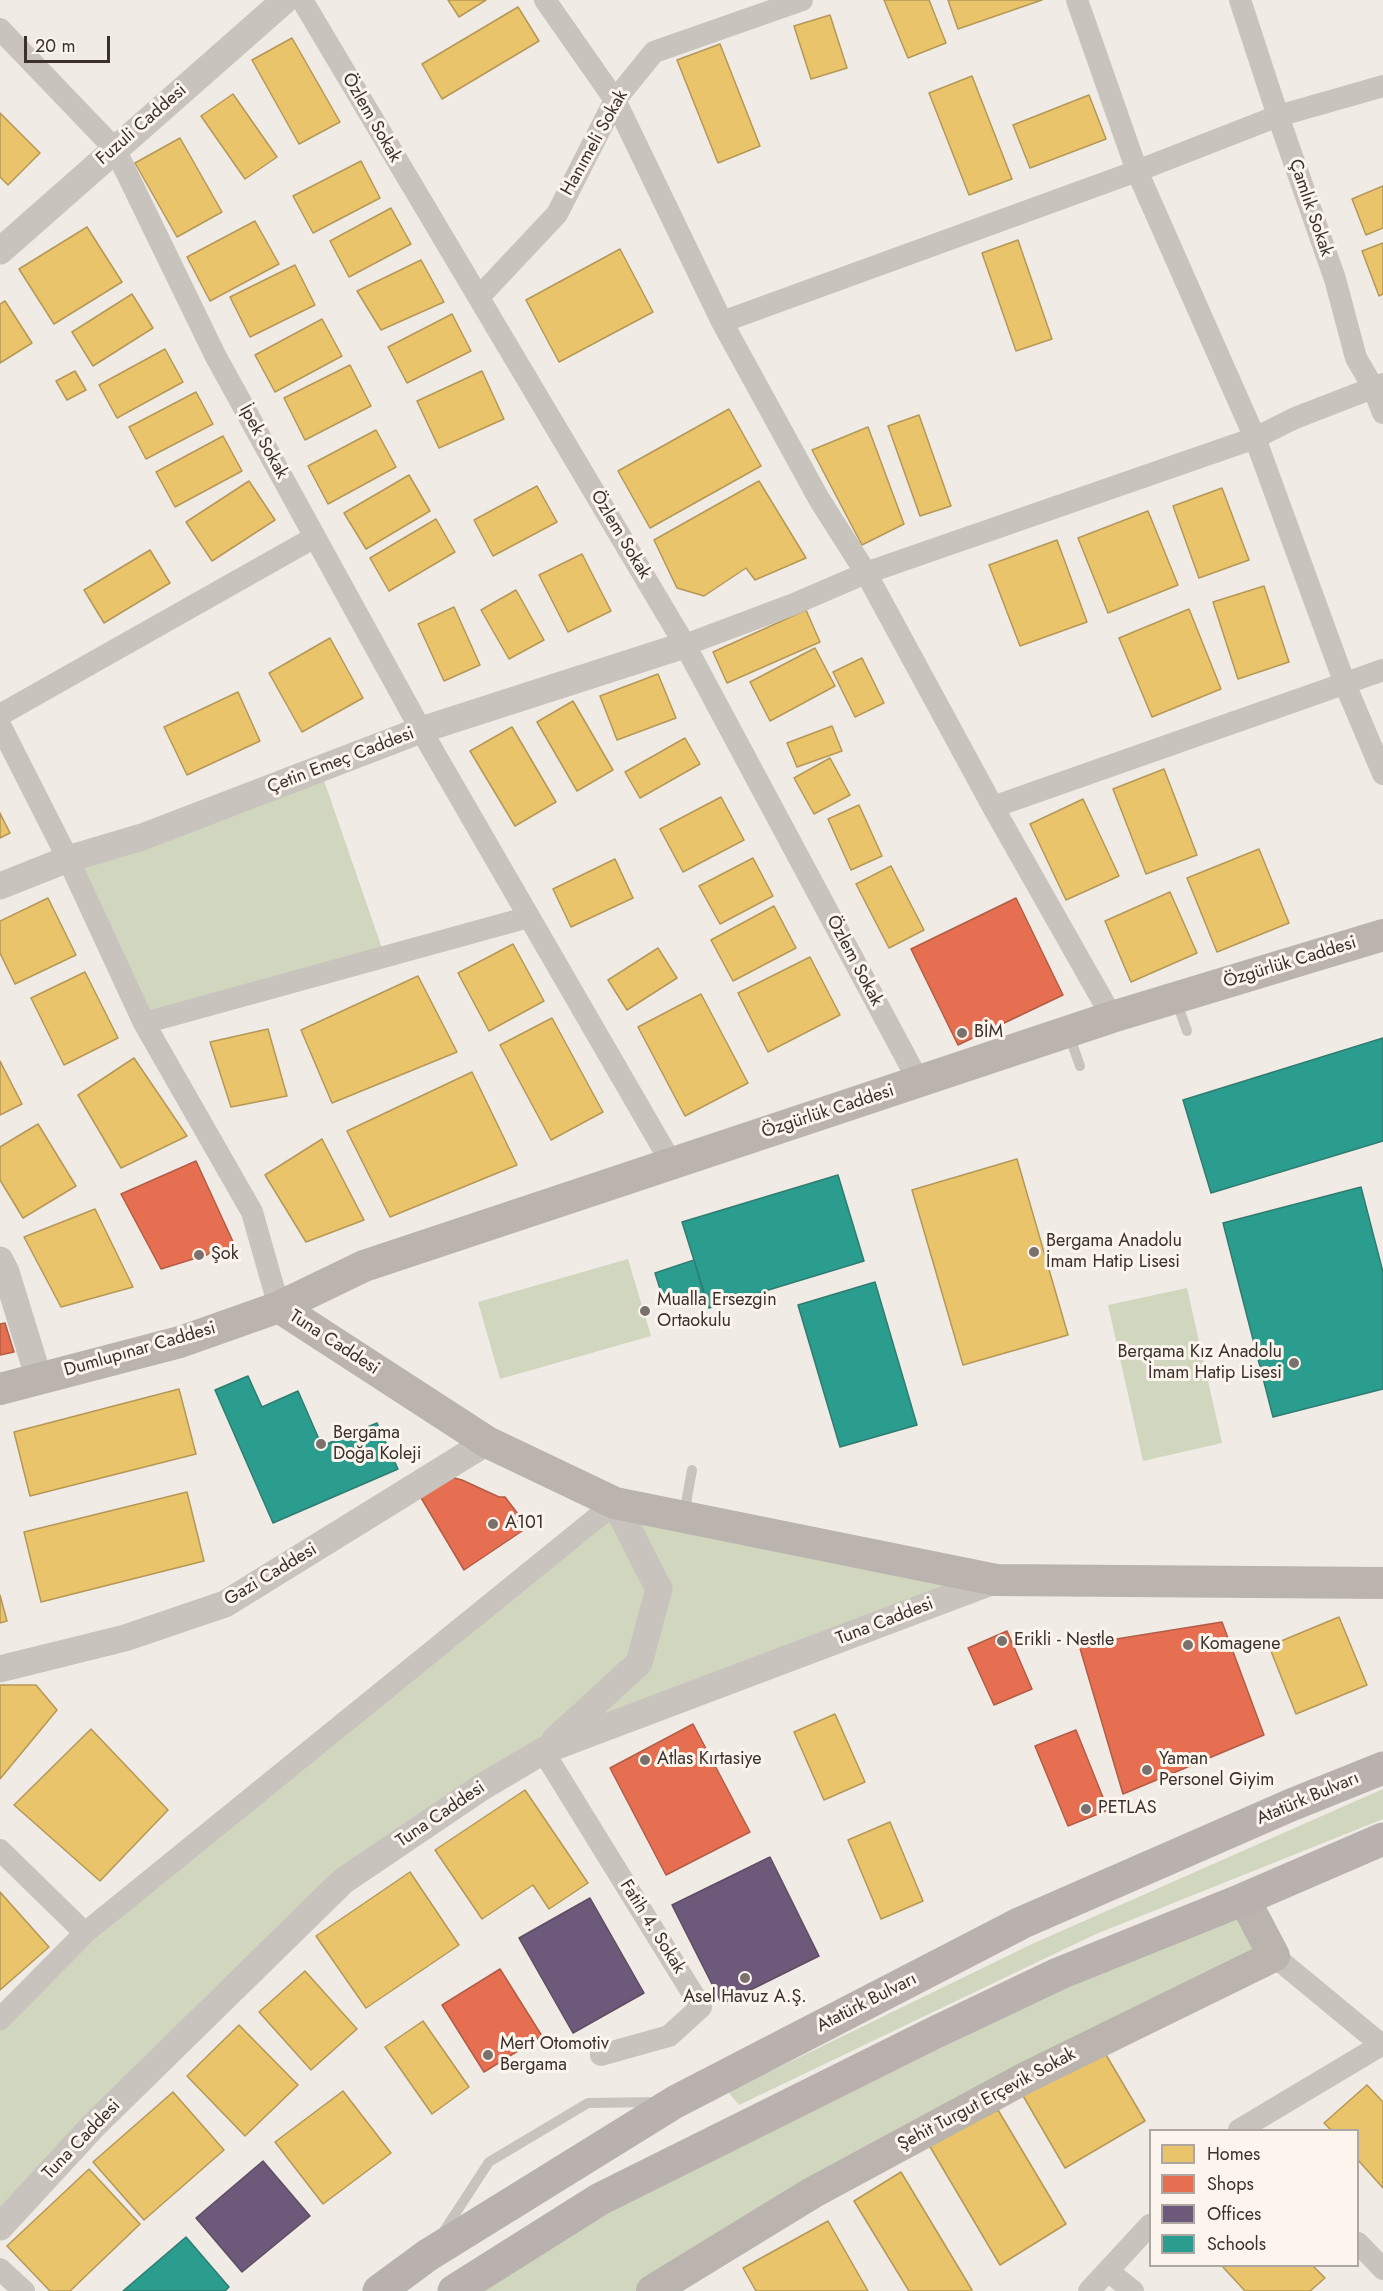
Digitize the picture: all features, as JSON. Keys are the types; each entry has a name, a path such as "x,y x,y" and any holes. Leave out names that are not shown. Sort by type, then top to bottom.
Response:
{"main road":[{"name":"Özgürlük Caddesi","path":"279,1307 364,1266 1112,1017 1383,935"},
{"name":"Dumlupınar Caddesi","path":"0,1389 180,1342 279,1307"},
{"name":"Tuna Caddesi","path":"279,1307 487,1442 615,1503 996,1580 1382,1583"},
{"name":"Atatürk Bulvarı","path":"379,2291 428,2255 675,2102 1021,1923 1280,1809 1383,1767"},
{"path":"454,2291 600,2199 1058,1974 1244,1899 1383,1839"},
{"path":"1244,1899 1274,1956"},
{"name":"Şehit Turgut Erçevik Sokak","path":"651,2291 812,2193 1015,2083 1274,1956"}],"street":[{"name":"Fuzuli Caddesi","path":"0,251 285,0"},
{"name":"Özlem Sokak","path":"303,0 685,645 919,1082"},
{"path":"546,0 615,100 722,322 819,499 866,573 993,807 1112,1017"},
{"name":"Hanımeli Sokak","path":"479,297 557,214 615,100 654,52 802,0"},
{"path":"1077,0 1137,171 1256,438 1345,684 1383,774"},
{"name":"Çamlık Sokak","path":"1240,0 1335,279 1356,358 1378,386 1383,413"},
{"name":"İpek Sokak","path":"0,29 115,149 215,355 421,730 672,1164"},
{"path":"722,322 1137,171 1278,116 1383,86"},
{"path":"685,645 794,604 866,573 1256,438 1295,418 1378,386"},
{"path":"0,716 315,537"},
{"name":"Çetin Emeç Caddesi","path":"0,886 68,859 141,837 421,730 685,645"},
{"path":"993,807 1383,670"},
{"path":"0,725 68,859 144,1023 252,1212 279,1307"},
{"path":"144,1023 529,917"},
{"path":"0,1260 6,1272 39,1378"},
{"name":"Gazi Caddesi","path":"0,1669 125,1638 225,1604 487,1442"},
{"path":"0,2019 85,1933 615,1503 659,1589 639,1663 543,1750"},
{"name":"Tuna Caddesi","path":"0,2227 94,2125 343,1881 482,1787 543,1750 996,1580"},
{"name":"Fatih 4. Sokak","path":"543,1750 701,2007 669,2036 601,2055"},
{"path":"0,1850 85,1933"},
{"path":"1243,2129 1382,2044 1274,1956"},
{"path":"1089,2291 1149,2226"},
{"path":"1359,2244 1383,2269"},
{"path":"0,2269 24,2291"},
{"path":"1108,2271 1133,2291"}],"lane":[{"path":"1175,998 1187,1031"},
{"path":"1068,1032 1080,1066"},
{"path":"683,1517 692,1470"},
{"path":"428,2255 489,2162 588,2103 675,2102"}],"green space":[{"path":"320,769 385,957 144,1023 68,859"},
{"path":"628,1259 651,1336 500,1379 478,1302"},
{"path":"1187,1288 1222,1443 1143,1461 1108,1305"},
{"path":"615,1503 996,1580 543,1751 343,1882 0,2227 0,2019"},
{"path":"1383,1789 1383,1819 1096,1934 739,2105 728,2092 1032,1944"},
{"path":"1244,1899 1274,1956 652,2291 454,2291 470,2280"}],"building: Homes":[{"path":"448,0 486,0 459,17"},
{"path":"884,0 929,0 946,43 908,58"},
{"path":"948,0 1042,0 958,29"},
{"path":"518,7 539,41 442,99 422,64"},
{"path":"830,15 847,68 811,79 794,26"},
{"path":"292,38 340,122 299,144 252,60"},
{"path":"720,44 760,146 718,163 677,60"},
{"path":"972,76 1012,179 969,195 929,93"},
{"path":"233,94 277,157 245,179 201,116"},
{"path":"1089,95 1106,139 1030,168 1013,125"},
{"path":"0,113 40,153 8,185 0,177"},
{"path":"180,138 222,212 177,237 135,163"},
{"path":"361,161 380,198 313,233 293,196"},
{"path":"1383,186 1383,228 1366,235 1352,199"},
{"path":"391,208 411,244 349,277 330,241"},
{"path":"255,221 279,264 210,301 187,257"},
{"path":"87,227 122,282 54,324 19,269"},
{"path":"1018,240 1052,339 1016,351 982,253"},
{"path":"1383,243 1383,294 1379,296 1362,251"},
{"path":"620,249 653,312 559,362 526,300"},
{"path":"421,260 444,302 381,330 357,291"},
{"path":"295,265 315,305 250,337 230,297"},
{"path":"132,294 153,328 93,366 72,332"},
{"path":"5,301 32,343 0,363 0,304"},
{"path":"452,314 471,351 407,383 388,347"},
{"path":"322,319 342,356 275,392 255,355"},
{"path":"165,349 183,382 117,418 99,385"},
{"path":"350,365 371,406 305,440 284,398"},
{"path":"75,371 86,390 67,400 56,381"},
{"path":"482,371 504,419 439,448 417,401"},
{"path":"196,392 213,424 146,459 129,427"},
{"path":"729,409 761,466 650,528 618,471"},
{"path":"919,415 951,506 920,516 888,426"},
{"path":"868,427 904,524 862,545 812,450"},
{"path":"376,430 396,467 328,504 308,466"},
{"path":"223,436 242,471 175,507 156,472"},
{"path":"409,475 430,511 366,549 344,513"},
{"path":"249,481 275,520 212,561 186,522"},
{"path":"759,481 806,558 755,580 746,568 704,596 677,588 654,540"},
{"path":"537,486 557,522 493,556 474,520"},
{"path":"1222,488 1249,560 1199,578 1173,506"},
{"path":"1148,511 1178,585 1108,613 1078,538"},
{"path":"436,519 455,552 389,591 370,558"},
{"path":"1057,540 1087,622 1020,646 989,565"},
{"path":"150,550 170,583 104,623 84,590"},
{"path":"582,554 611,611 568,632 539,575"},
{"path":"1264,586 1289,662 1238,679 1213,602"},
{"path":"516,590 544,640 509,659 481,610"},
{"path":"454,607 480,665 444,681 418,624"},
{"path":"1189,609 1221,689 1152,717 1119,638"},
{"path":"806,610 820,642 727,683 713,652"},
{"path":"330,638 363,698 302,732 269,673"},
{"path":"815,648 835,686 770,721 750,682"},
{"path":"862,658 884,703 855,717 833,672"},
{"path":"658,674 676,718 617,740 600,696"},
{"path":"238,692 260,741 187,775 164,727"},
{"path":"573,701 613,770 577,791 537,722"},
{"path":"832,726 842,751 797,767 787,743"},
{"path":"512,727 556,802 515,826 470,751"},
{"path":"685,738 700,764 640,798 625,772"},
{"path":"830,758 850,795 814,814 794,778"},
{"path":"1164,769 1197,855 1146,874 1113,789"},
{"path":"721,797 744,840 683,872 660,829"},
{"path":"1083,799 1119,876 1066,900 1030,824"},
{"path":"859,805 882,856 851,870 828,819"},
{"path":"0,813 10,833 0,838"},
{"path":"1259,849 1289,923 1217,952 1187,878"},
{"path":"753,858 773,896 720,924 699,886"},
{"path":"615,859 633,898 571,927 553,889"},
{"path":"891,866 924,930 889,948 856,884"},
{"path":"1170,892 1197,953 1131,982 1105,921"},
{"path":"48,898 76,955 15,984 0,953 0,921"},
{"path":"774,906 796,948 733,981 711,940"},
{"path":"513,944 544,1001 489,1031 458,973"},
{"path":"658,948 677,978 627,1010 608,980"},
{"path":"810,957 840,1015 768,1052 738,993"},
{"path":"85,972 118,1038 64,1065 31,998"},
{"path":"418,976 457,1052 332,1103 301,1030"},
{"path":"701,994 748,1083 685,1116 638,1027"},
{"path":"552,1018 603,1112 551,1140 500,1045"},
{"path":"268,1029 287,1096 231,1107 210,1042"},
{"path":"134,1058 187,1136 121,1168 78,1095"},
{"path":"0,1061 22,1104 0,1115"},
{"path":"472,1072 517,1165 390,1217 347,1131"},
{"path":"38,1124 76,1186 23,1218 0,1180 0,1147"},
{"path":"322,1139 364,1220 306,1242 265,1175"},
{"path":"1017,1159 1068,1335 963,1365 912,1190"},
{"path":"95,1209 133,1287 61,1307 24,1237"},
{"path":"179,1389 196,1454 30,1496 14,1432"},
{"path":"187,1492 204,1561 41,1602 24,1532"},
{"path":"0,1595 7,1621 0,1623"},
{"path":"1339,1617 1367,1685 1296,1714 1269,1646"},
{"path":"0,1685 36,1685 57,1710 0,1779"},
{"path":"835,1714 865,1782 824,1800 794,1732"},
{"path":"91,1729 168,1810 100,1881 14,1805"},
{"path":"525,1790 588,1883 549,1909 533,1885 482,1919 435,1850"},
{"path":"890,1822 923,1901 881,1919 848,1840"},
{"path":"410,1872 459,1945 366,2008 316,1936"},
{"path":"0,1892 49,1947 0,1990"},
{"path":"305,1971 357,2029 311,2070 259,2012"},
{"path":"423,2021 469,2087 432,2114 385,2047"},
{"path":"239,2025 298,2085 245,2136 187,2076"},
{"path":"1102,2048 1145,2121 1065,2168 1022,2094"},
{"path":"1367,2085 1383,2102 1383,2188 1359,2161 1359,2129 1330,2129 1324,2123"},
{"path":"343,2091 391,2153 323,2204 275,2142"},
{"path":"173,2092 224,2150 144,2220 93,2162"},
{"path":"998,2110 1066,2224 1000,2265 929,2145"},
{"path":"89,2169 140,2224 70,2291 50,2291 7,2246"},
{"path":"901,2172 971,2291 909,2291 854,2201"},
{"path":"828,2221 868,2291 756,2291 743,2268"},
{"path":"1223,2267 1314,2267 1325,2278 1310,2291 1245,2291"}],"building: Shops":[{"path":"1016,898 1063,995 958,1045 911,949"},
{"path":"196,1161 235,1246 161,1269 121,1194"},
{"path":"5,1323 14,1352 0,1355 0,1324"},
{"path":"447,1476 462,1480 499,1497 505,1497 528,1527 464,1570 420,1496"},
{"path":"1222,1622 1264,1735 1123,1794 1079,1645"},
{"path":"1007,1631 1032,1689 994,1705 968,1648"},
{"path":"693,1724 750,1832 666,1875 610,1768"},
{"path":"1076,1730 1108,1810 1068,1826 1035,1746"},
{"path":"500,1969 542,2036 484,2072 442,2005"}],"building: Offices":[{"path":"770,1857 819,1956 722,2004 672,1905"},
{"path":"590,1898 644,1993 573,2033 519,1938"},
{"path":"263,2161 310,2216 242,2272 196,2218"}],"building: Schools":[{"name":"Bergama Anadolu İmam Hatip Lisesi","path":"1383,1038 1383,1141 1211,1193 1183,1100"},
{"path":"838,1175 864,1261 709,1308 682,1222"},
{"name":"Bergama Kız Anadolu İmam Hatip Lisesi","path":"1361,1187 1383,1272 1383,1389 1273,1417 1223,1223"},
{"path":"694,1260 704,1294 665,1305 655,1273"},
{"name":"Mualla Ersezgin Ortaokulu","path":"875,1282 917,1425 840,1447 798,1305"},
{"name":"Bergama Doğa Koleji","path":"248,1376 262,1407 298,1391 322,1446 377,1423 398,1469 273,1523 215,1390"},
{"path":"186,2237 229,2287 225,2291 123,2291"}],"place":[{"name":"BİM","path":"962,1033"},
{"name":"Bergama Anadolu İmam Hatip Lisesi","path":"1034,1252"},
{"name":"Şok","path":"199,1255"},
{"name":"Mualla Ersezgin Ortaokulu","path":"645,1311"},
{"name":"Bergama Kız Anadolu İmam Hatip Lisesi","path":"1294,1363"},
{"name":"Bergama Doğa Koleji","path":"321,1444"},
{"name":"A101","path":"493,1524"},
{"name":"Erikli - Nestle","path":"1002,1641"},
{"name":"Komagene","path":"1188,1645"},
{"name":"Atlas Kırtasiye","path":"645,1760"},
{"name":"Yaman Personel Giyim","path":"1147,1770"},
{"name":"PETLAS","path":"1086,1809"},
{"name":"Asel Havuz A.Ş.","path":"745,1978"},
{"name":"Mert Otomotiv Bergama","path":"488,2055"}]}
